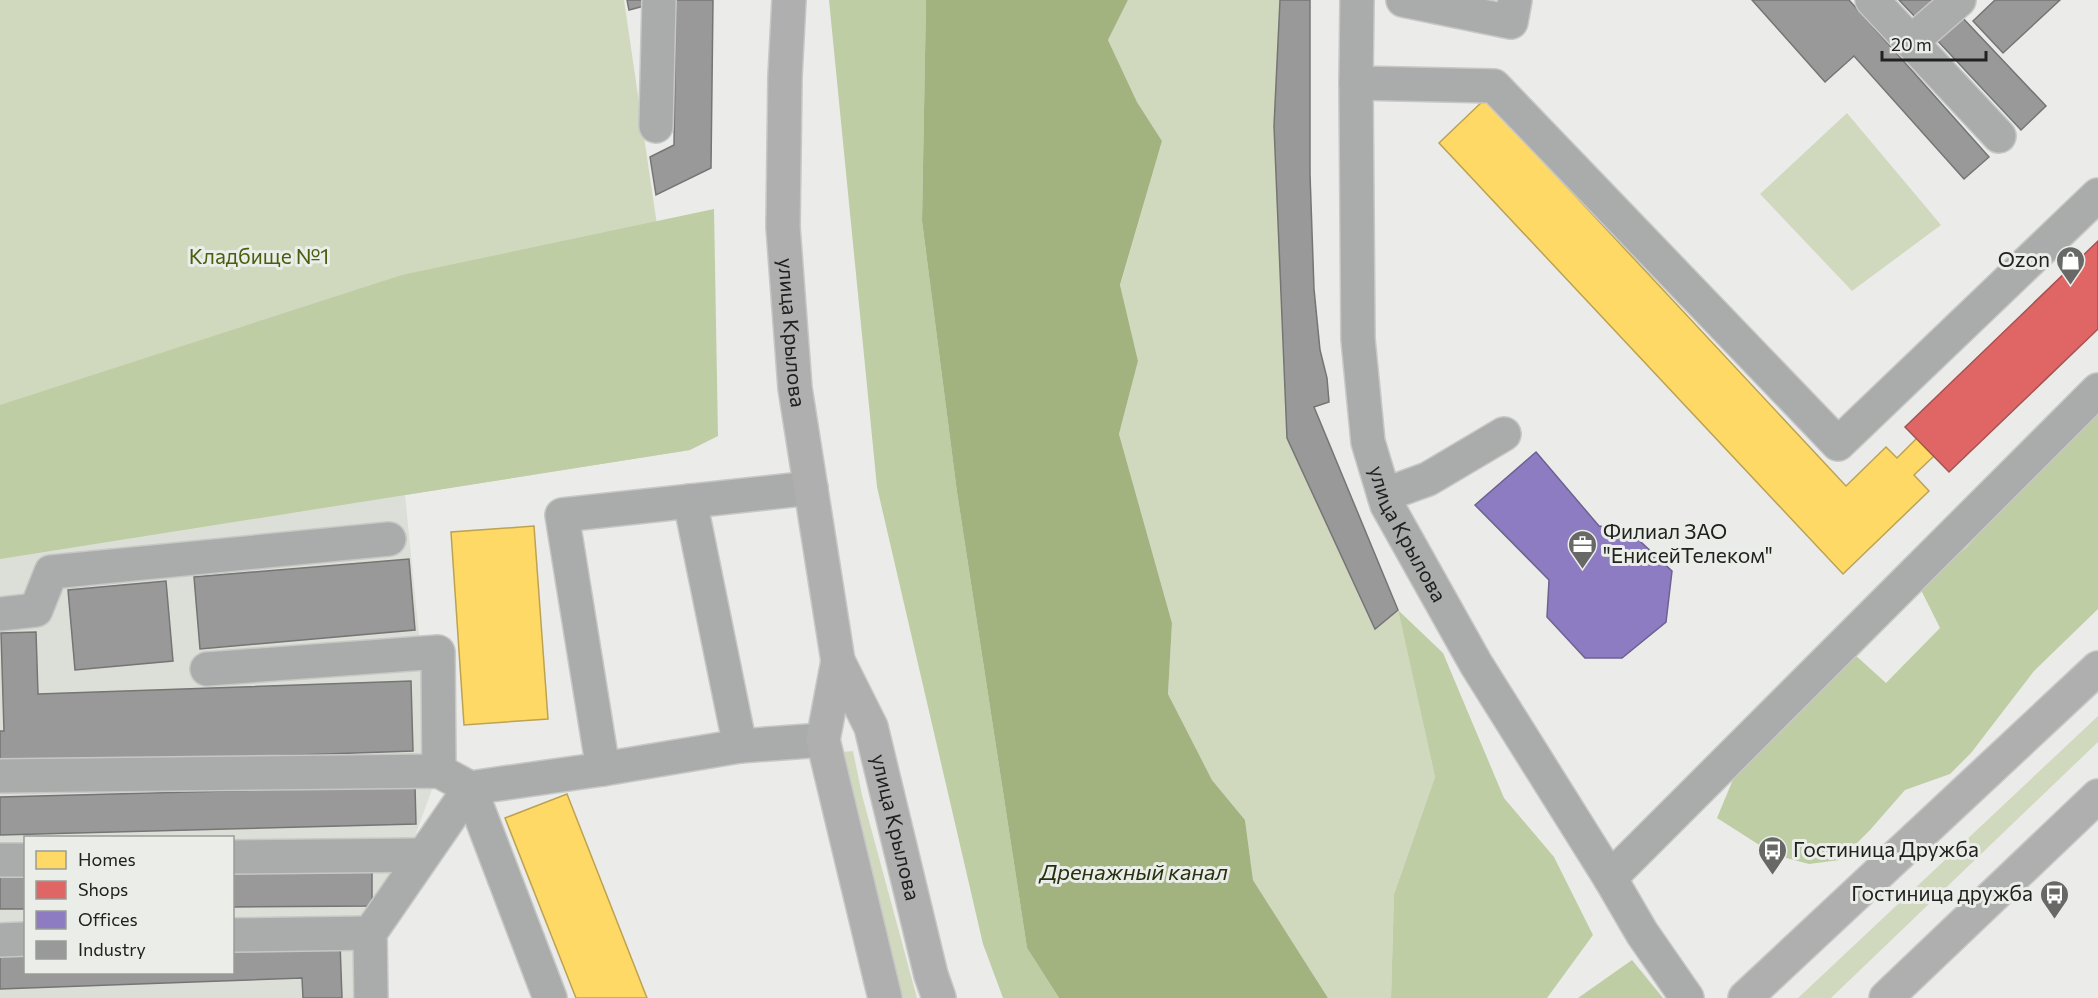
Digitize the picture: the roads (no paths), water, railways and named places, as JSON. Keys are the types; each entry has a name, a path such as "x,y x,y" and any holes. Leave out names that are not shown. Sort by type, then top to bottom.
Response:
{"main road":[{"name":"улица Крылова","path":"789,0 785,76 783,227 795,388 838,661 871,727 931,975 939,998"},
{"name":"улица Крылова","path":"838,661 823,740 885,998"},
{"path":"1745,998 2098,668"},
{"path":"1886,998 2098,796"}],"street":[{"path":"656,126 659,0"},
{"name":"улица Крылова","path":"1357,0 1358,339 1368,442 1387,505 1476,664 1642,933 1687,998"},
{"path":"1403,0 1511,21 1515,0"},
{"path":"1872,0 1999,136"},
{"path":"1911,42 1959,0"},
{"path":"1356,82 1494,86 1838,444 2098,195"},
{"path":"1610,878 2098,390"},
{"path":"1384,495 1428,479 1504,434"},
{"path":"603,769 562,515 811,488"},
{"path":"690,501 740,746"},
{"path":"0,614 36,610 51,572 389,539"},
{"path":"207,669 438,652 439,771"},
{"path":"0,776 439,771 470,788 740,746 823,740"},
{"path":"371,998 369,933 470,788"},
{"path":"470,788 550,998"},
{"path":"234,857 423,855"},
{"path":"0,860 24,860"},
{"path":"234,935 369,933"},
{"path":"0,940 24,939"}],"water":[{"name":"Дренажный канал","path":"926,0 1128,0 1108,40 1137,102 1162,141 1120,285 1138,361 1119,434 1172,623 1168,694 1212,780 1245,820 1253,880 1328,998 1059,998 1027,948 957,492 922,221"}],"place":[{"name":"Ozon","path":"2071,286"},
{"name":"Филиал ЗАО \"ЕнисейТелеком\"","path":"1582,570"},
{"name":"Гостиница Дружба","path":"1772,876"},
{"name":"Гостиница дружба","path":"2054,920"}],"park label":[{"name":"Кладбище №1","path":"259,257"}]}
